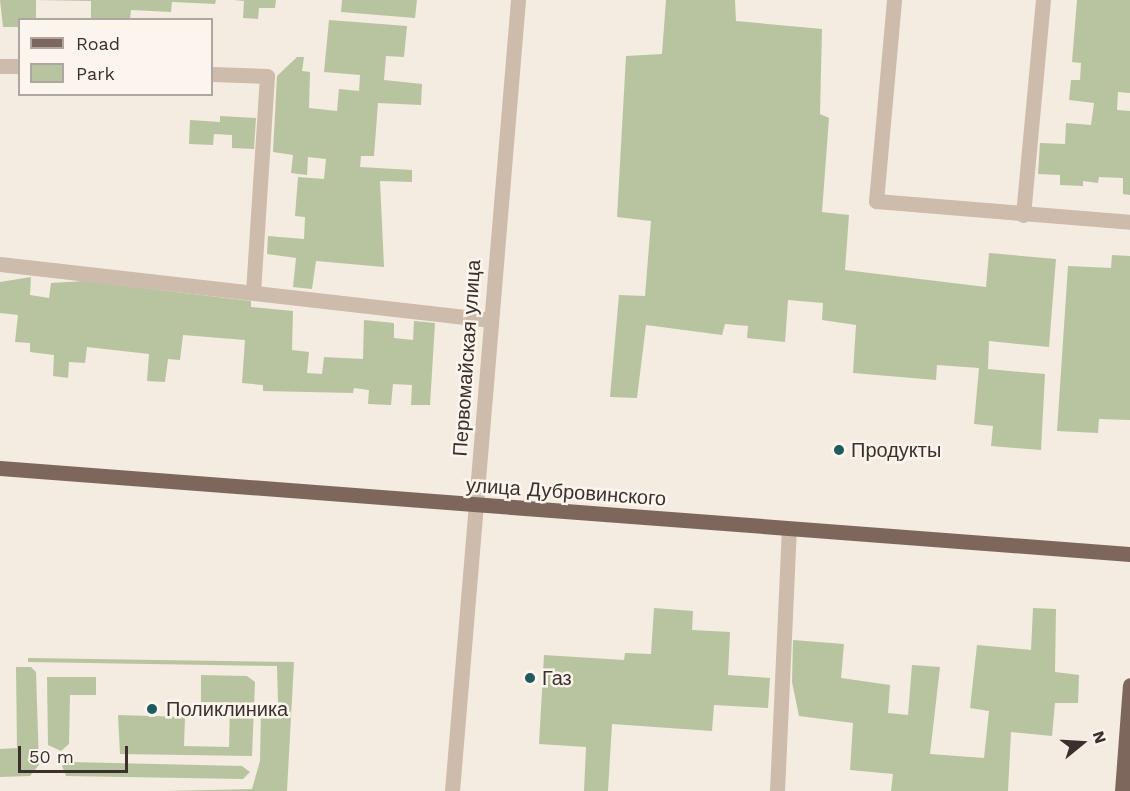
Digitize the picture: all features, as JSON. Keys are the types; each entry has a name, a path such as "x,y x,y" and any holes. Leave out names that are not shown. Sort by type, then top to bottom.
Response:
{"main road":[{"name":"улица Дубровинского","path":"0,468 789,531 1130,554"},
{"path":"1122,791 1130,685"}],"street":[{"name":"Первомайская улица","path":"452,791 477,506 489,320 518,0"},
{"path":"894,0 876,201 1023,215 1130,222"},
{"path":"1023,215 1043,0"},
{"path":"0,66 18,66"},
{"path":"213,74 267,76 253,290"},
{"path":"0,264 253,290 489,320"},
{"path":"777,791 789,531"}],"green space":[{"path":"0,0 36,0 36,18 18,18 18,27 3,27"},
{"path":"36,0 216,0 215,4 172,2 171,12 131,10 130,18 91,18 91,1"},
{"path":"234,0 276,0 275,8 259,8 258,19 243,18 244,1"},
{"path":"342,0 417,0 415,18 341,12"},
{"path":"666,0 735,0 736,21 822,29 820,114 829,118 822,212 849,215 845,270 986,287 989,253 1056,259 1049,347 989,341 988,369 1045,374 1041,450 991,446 993,426 974,424 979,368 937,365 936,380 853,373 856,325 822,320 823,303 788,300 785,342 747,338 748,326 725,324 722,335 646,325 637,398 610,397 619,295 645,296 651,221 617,217 626,56 662,54"},
{"path":"1077,0 1130,0 1130,93 1118,92 1117,110 1130,111 1130,195 1123,194 1123,178 1099,177 1098,183 1083,181 1083,186 1060,185 1060,175 1038,174 1040,143 1065,144 1066,123 1091,125 1094,103 1069,100 1071,80 1080,80 1081,63 1072,62"},
{"path":"329,20 407,26 404,57 386,56 384,80 422,84 421,105 378,103 374,156 361,156 360,167 412,170 412,182 380,181 384,267 316,261 312,289 293,287 296,258 267,254 268,236 304,239 305,217 295,216 298,177 324,179 326,159 308,157 307,175 291,173 293,155 273,152 277,76 297,57 304,57 302,71 310,72 309,108 337,111 339,89 359,91 360,75 324,72"},
{"path":"220,116 256,118 254,149 232,148 232,135 214,134 213,145 189,144 190,120 220,122"},
{"path":"1112,255 1130,256 1130,420 1099,419 1098,433 1057,431 1068,266 1111,268"},
{"path":"31,277 30,295 49,298 51,283 84,281 251,301 251,307 293,311 292,350 309,352 307,373 322,374 324,357 363,359 364,320 394,323 394,338 413,340 414,321 435,323 430,405 411,405 412,385 393,384 391,405 368,404 369,390 354,388 353,393 263,391 263,385 242,383 245,340 183,335 180,360 168,359 165,382 147,381 149,354 87,347 85,363 69,362 68,378 53,376 54,355 30,352 30,343 15,342 18,315 0,313 0,282"},
{"path":"654,608 693,611 692,630 730,632 728,675 770,678 768,708 714,705 712,731 612,724 608,791 584,791 586,747 539,744 544,655 624,660 625,653 651,654"},
{"path":"1033,608 1056,609 1055,672 1079,675 1078,703 1055,703 1052,736 1011,732 1008,791 891,791 893,774 850,770 853,723 799,716 792,682 793,640 844,644 841,678 890,685 888,713 908,715 912,665 940,667 930,754 984,758 989,711 970,708 977,645 1031,650"},
{"path":"28,658 294,662 287,791 166,791 252,789 260,761 261,708 266,703 278,703 277,666 28,662"},
{"path":"16,667 31,667 36,672 39,765 30,776 0,777 0,749 17,748"},
{"path":"201,675 247,676 255,682 252,756 120,754 118,715 185,717 184,746 229,747 230,703 201,702"},
{"path":"47,677 96,677 96,695 70,695 69,744 61,751 48,745"},
{"path":"70,762 242,766 250,772 243,779 66,776 62,766"}],"place":[{"name":"Продукты","path":"839,450"},
{"name":"Газ","path":"530,678"},
{"name":"Поликлиника","path":"152,709"}]}
